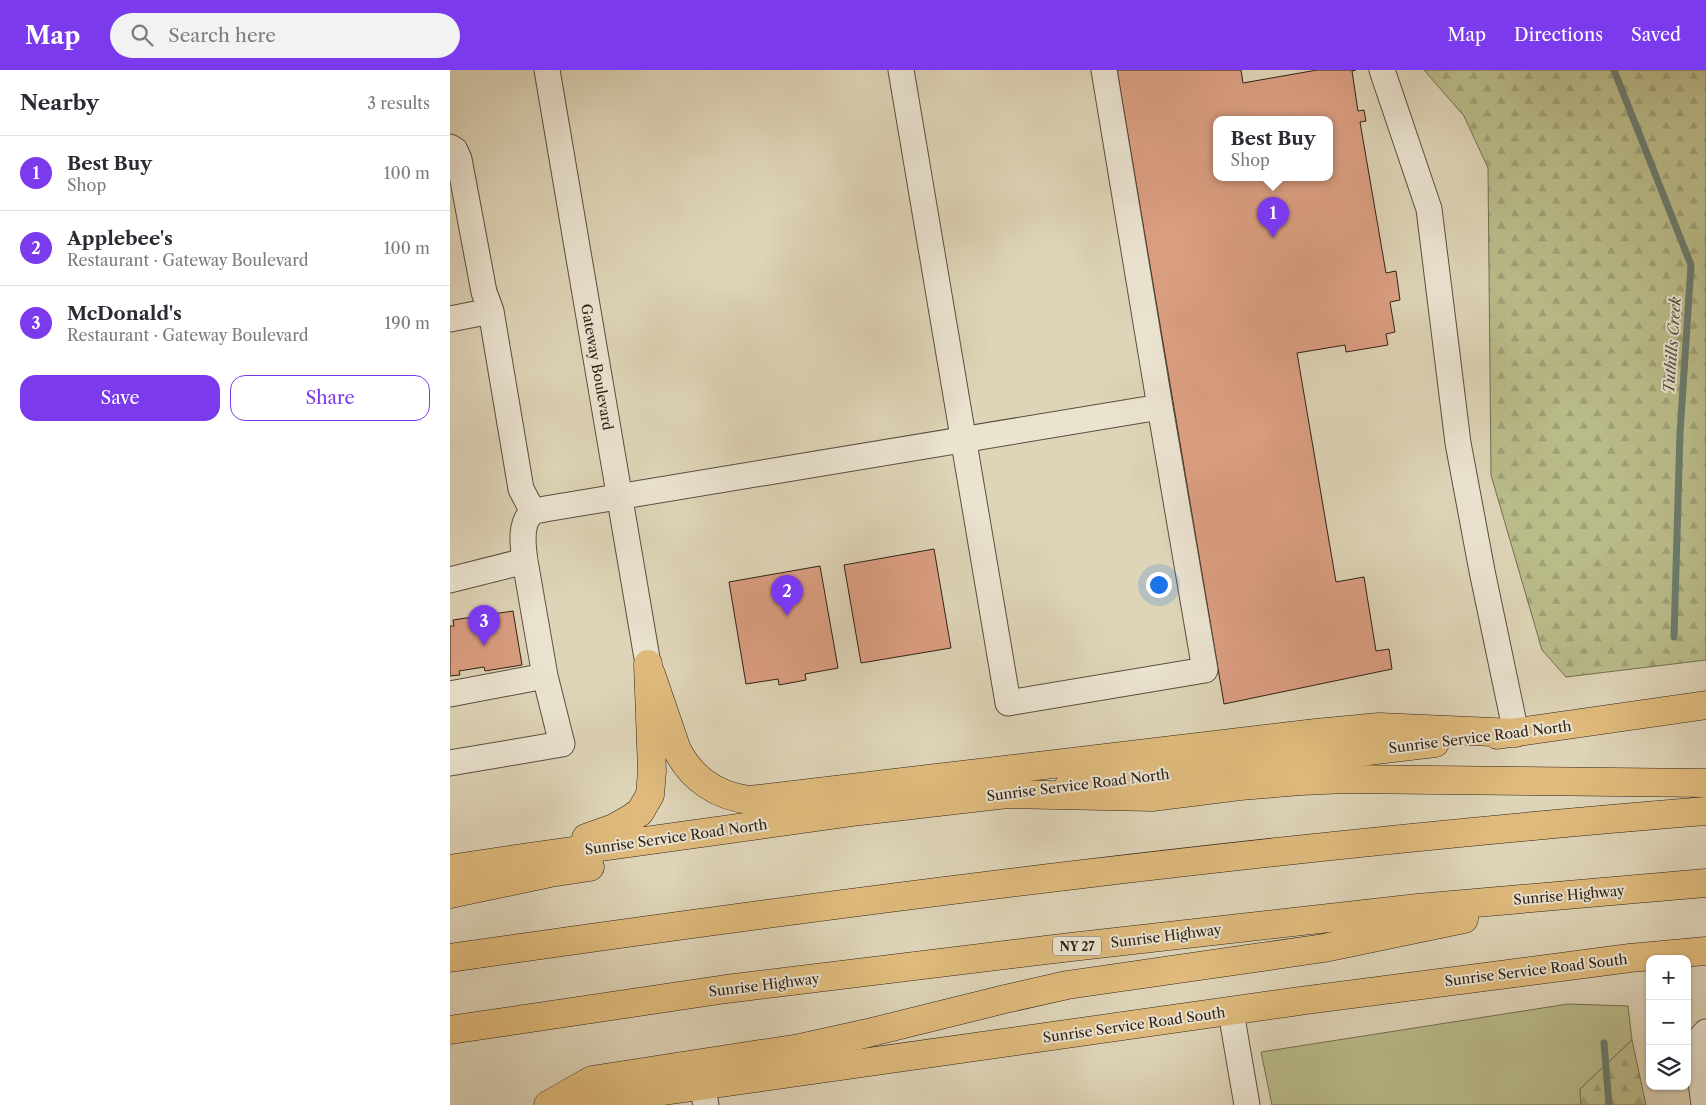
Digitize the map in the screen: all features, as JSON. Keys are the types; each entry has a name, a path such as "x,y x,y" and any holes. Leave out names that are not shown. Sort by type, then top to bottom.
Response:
{"main road":[{"path":"648,664 677,750 683,761 692,772 714,789 732,797 750,800 1316,732 1379,727 1516,733"},
{"path":"529,856 614,828 640,812 645,805 650,795 652,771 648,664"},
{"name":"Sunrise Service Road North","path":"450,869 529,856 860,812 1516,733 1706,705"},
{"path":"1007,794 1152,797 1274,783 1345,779 1706,783"},
{"path":"450,958 744,916 1081,874 1409,838 1706,811"},
{"path":"450,894 550,873 722,848 860,812"},
{"name":"Sunrise Highway","path":"450,1030 726,989 915,965 1418,908 1706,883"},
{"path":"548,1105 592,1080 800,1048 1068,985 1324,948 1592,893"},
{"name":"Sunrise Service Road South","path":"564,1105 704,1095 1307,1000 1630,958 1706,951"}],"street":[{"name":"Gateway Boulevard","path":"547,70 648,664"},
{"path":"901,70 1008,703 1205,670 1104,70"},
{"path":"1382,70 1429,209 1458,443 1482,571 1516,733"},
{"path":"450,147 455,150 459,159 484,292 491,311 522,489 533,512"},
{"path":"450,319 491,311"},
{"path":"450,762 562,744 545,676 522,541 527,519 533,512 619,496 1160,408"},
{"path":"450,580 525,560"},
{"path":"450,694 545,676"},
{"path":"1231,1012 1247,1105"},
{"path":"1704,1105 1696,1042 1706,1032"}],"green space":[{"path":"1424,70 1706,70 1706,660 1566,677 1542,650 1491,475 1488,168 1464,116"},
{"path":"1568,1004 1628,1006 1632,1040 1580,1089 1581,1105 1272,1105 1261,1052"},
{"path":"1632,1040 1646,1105 1581,1105 1580,1089"}],"building":[{"path":"1117,70 1241,70 1243,83 1317,70 1356,70 1352,71 1358,111 1364,110 1366,121 1360,122 1386,273 1396,271 1400,300 1390,302 1395,332 1386,334 1388,345 1346,352 1345,345 1297,353 1336,582 1364,577 1376,651 1389,649 1392,669 1224,704"},
{"path":"934,549 951,648 861,663 844,565"},
{"path":"820,566 838,668 805,674 806,680 779,685 778,679 746,684 729,582"},
{"path":"513,611 522,665 485,671 484,667 459,671 460,675 450,676 450,626 454,626 453,620"}],"waterway":[{"name":"Tuthills Creek","path":"1614,70 1691,265 1680,433 1674,637"},
{"name":"Tuthills Creek","path":"1604,1043 1609,1105"}],"place":[{"name":"Best Buy","path":"1273,238"},
{"name":"Applebee's","path":"787,616"},
{"name":"McDonald's","path":"484,646"}]}
